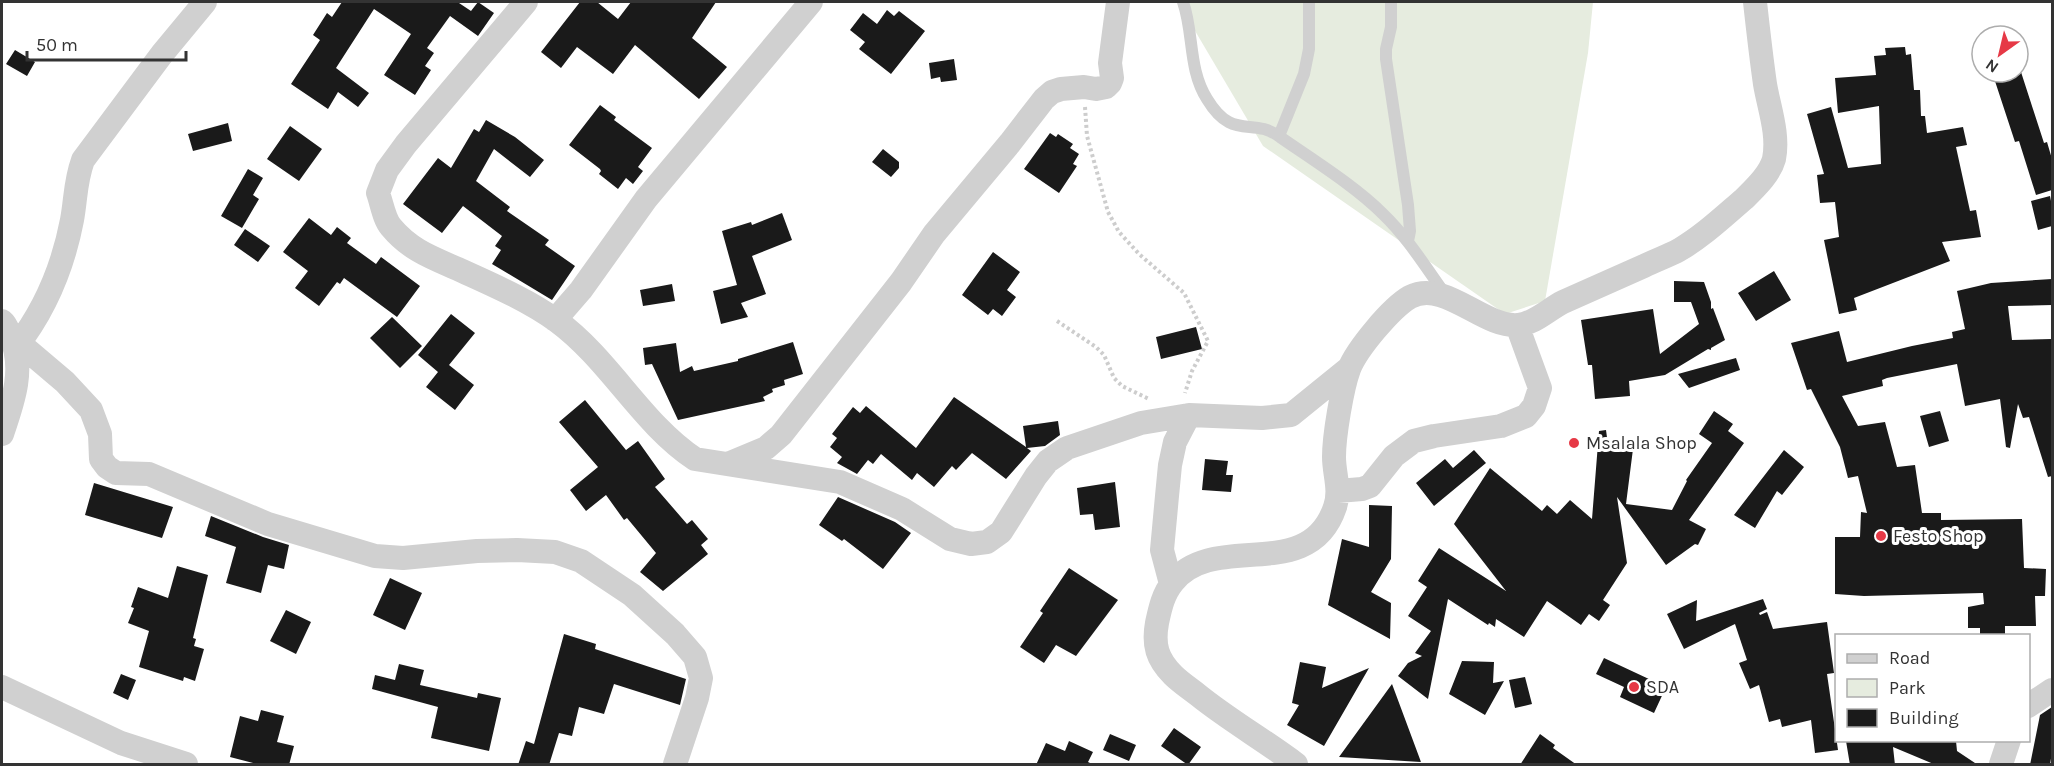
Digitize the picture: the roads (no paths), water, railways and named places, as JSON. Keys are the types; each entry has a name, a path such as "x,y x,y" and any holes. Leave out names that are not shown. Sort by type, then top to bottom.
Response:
{"street":[{"path":"17,345 44,306 59,268 68,241 76,180 82,160 162,54 205,2"},
{"path":"526,2 406,144 387,170 378,193 390,226 417,252 507,292 555,320 580,340 679,448 695,459 840,482 902,509 950,539 971,544 987,542 1001,532 1036,476 1048,461 1067,448 1141,423 1189,415 1262,418 1291,415 1349,368 1366,342 1393,310 1413,296 1429,294 1447,297 1498,322 1517,325 1529,322 1560,303 1676,251 1704,234 1757,186 1773,164 1776,145 1755,2"},
{"path":"555,320 580,290 646,199 811,2"},
{"path":"726,465 766,448 781,435 831,374 901,282 934,234 1044,99 1052,92 1061,89 1084,87 1096,89 1106,87 1110,83 1112,78 1110,63 1118,2"},
{"path":"2,321 6,324 17,345 19,372 2,434"},
{"path":"1338,491 1370,486 1394,456 1414,441 1501,426 1526,416 1534,406 1540,388 1517,325"},
{"path":"17,345 65,382 91,410 100,434 101,459 116,473 149,474 268,524 375,556 404,558 477,551 517,550 555,552 581,561 632,595 675,634 694,657 701,678 697,698 675,765"},
{"path":"1296,765 1173,675 1157,656 1155,634 1162,602 1171,584 1184,570 1218,559 1295,550 1313,542 1326,525 1335,508 1338,491 1334,457 1339,412 1349,368"},
{"path":"1171,584 1162,550 1167,496 1175,442 1189,415"},
{"path":"2,687 121,743 186,765"},
{"path":"2030,705 2052,690"},
{"path":"2001,765 2009,742"}],"lane":[{"path":"1183,2 1191,53 1199,82 1207,99 1220,117 1233,126 1267,130 1279,136 1366,197 1408,242 1447,297"},
{"path":"1279,136 1304,74 1309,49 1309,2"},
{"path":"1391,2 1391,27 1386,59 1408,205 1410,231 1408,242"}],"place":[{"name":"Msalala Shop","path":"1574,443"},
{"name":"Festo Shop","path":"1881,536"},
{"name":"SDA","path":"1634,687"}]}
